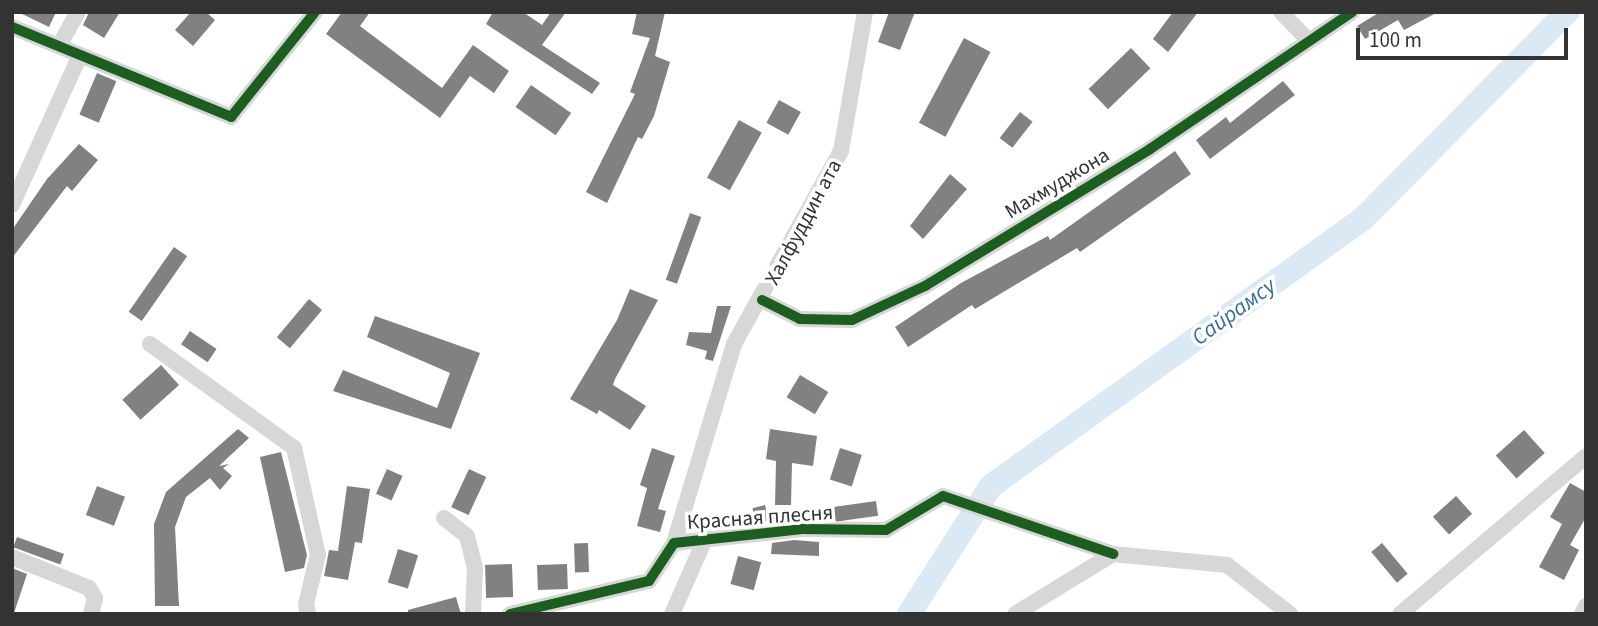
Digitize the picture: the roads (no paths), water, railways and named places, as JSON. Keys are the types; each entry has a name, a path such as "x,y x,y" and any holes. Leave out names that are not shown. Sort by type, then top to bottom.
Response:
{"street":[{"path":"59,46 78,12"},
{"path":"12,27 231,117 315,12"},
{"name":"Халфуддин ата","path":"674,543 734,344 762,300 841,152 865,12"},
{"path":"1281,12 1309,41"},
{"name":"Махмуджона","path":"762,300 800,319 852,320 925,286 1150,149 1352,12"},
{"path":"12,205 80,55"},
{"path":"150,344 294,448 318,555 306,604 308,614"},
{"path":"1400,614 1586,456"},
{"name":"Красная плесня","path":"510,614 649,580 674,543 706,537 802,529 886,530 943,496 1112,554"},
{"path":"444,518 467,536 475,567 473,614"},
{"path":"672,614 706,537"},
{"path":"1016,614 1112,554 1227,565 1290,614"},
{"path":"12,557 89,588 95,598 91,614"},
{"path":"1581,614 1586,606"}],"waterway":[{"name":"Сайрамсу","path":"909,614 991,486 1363,219 1567,12"}]}
